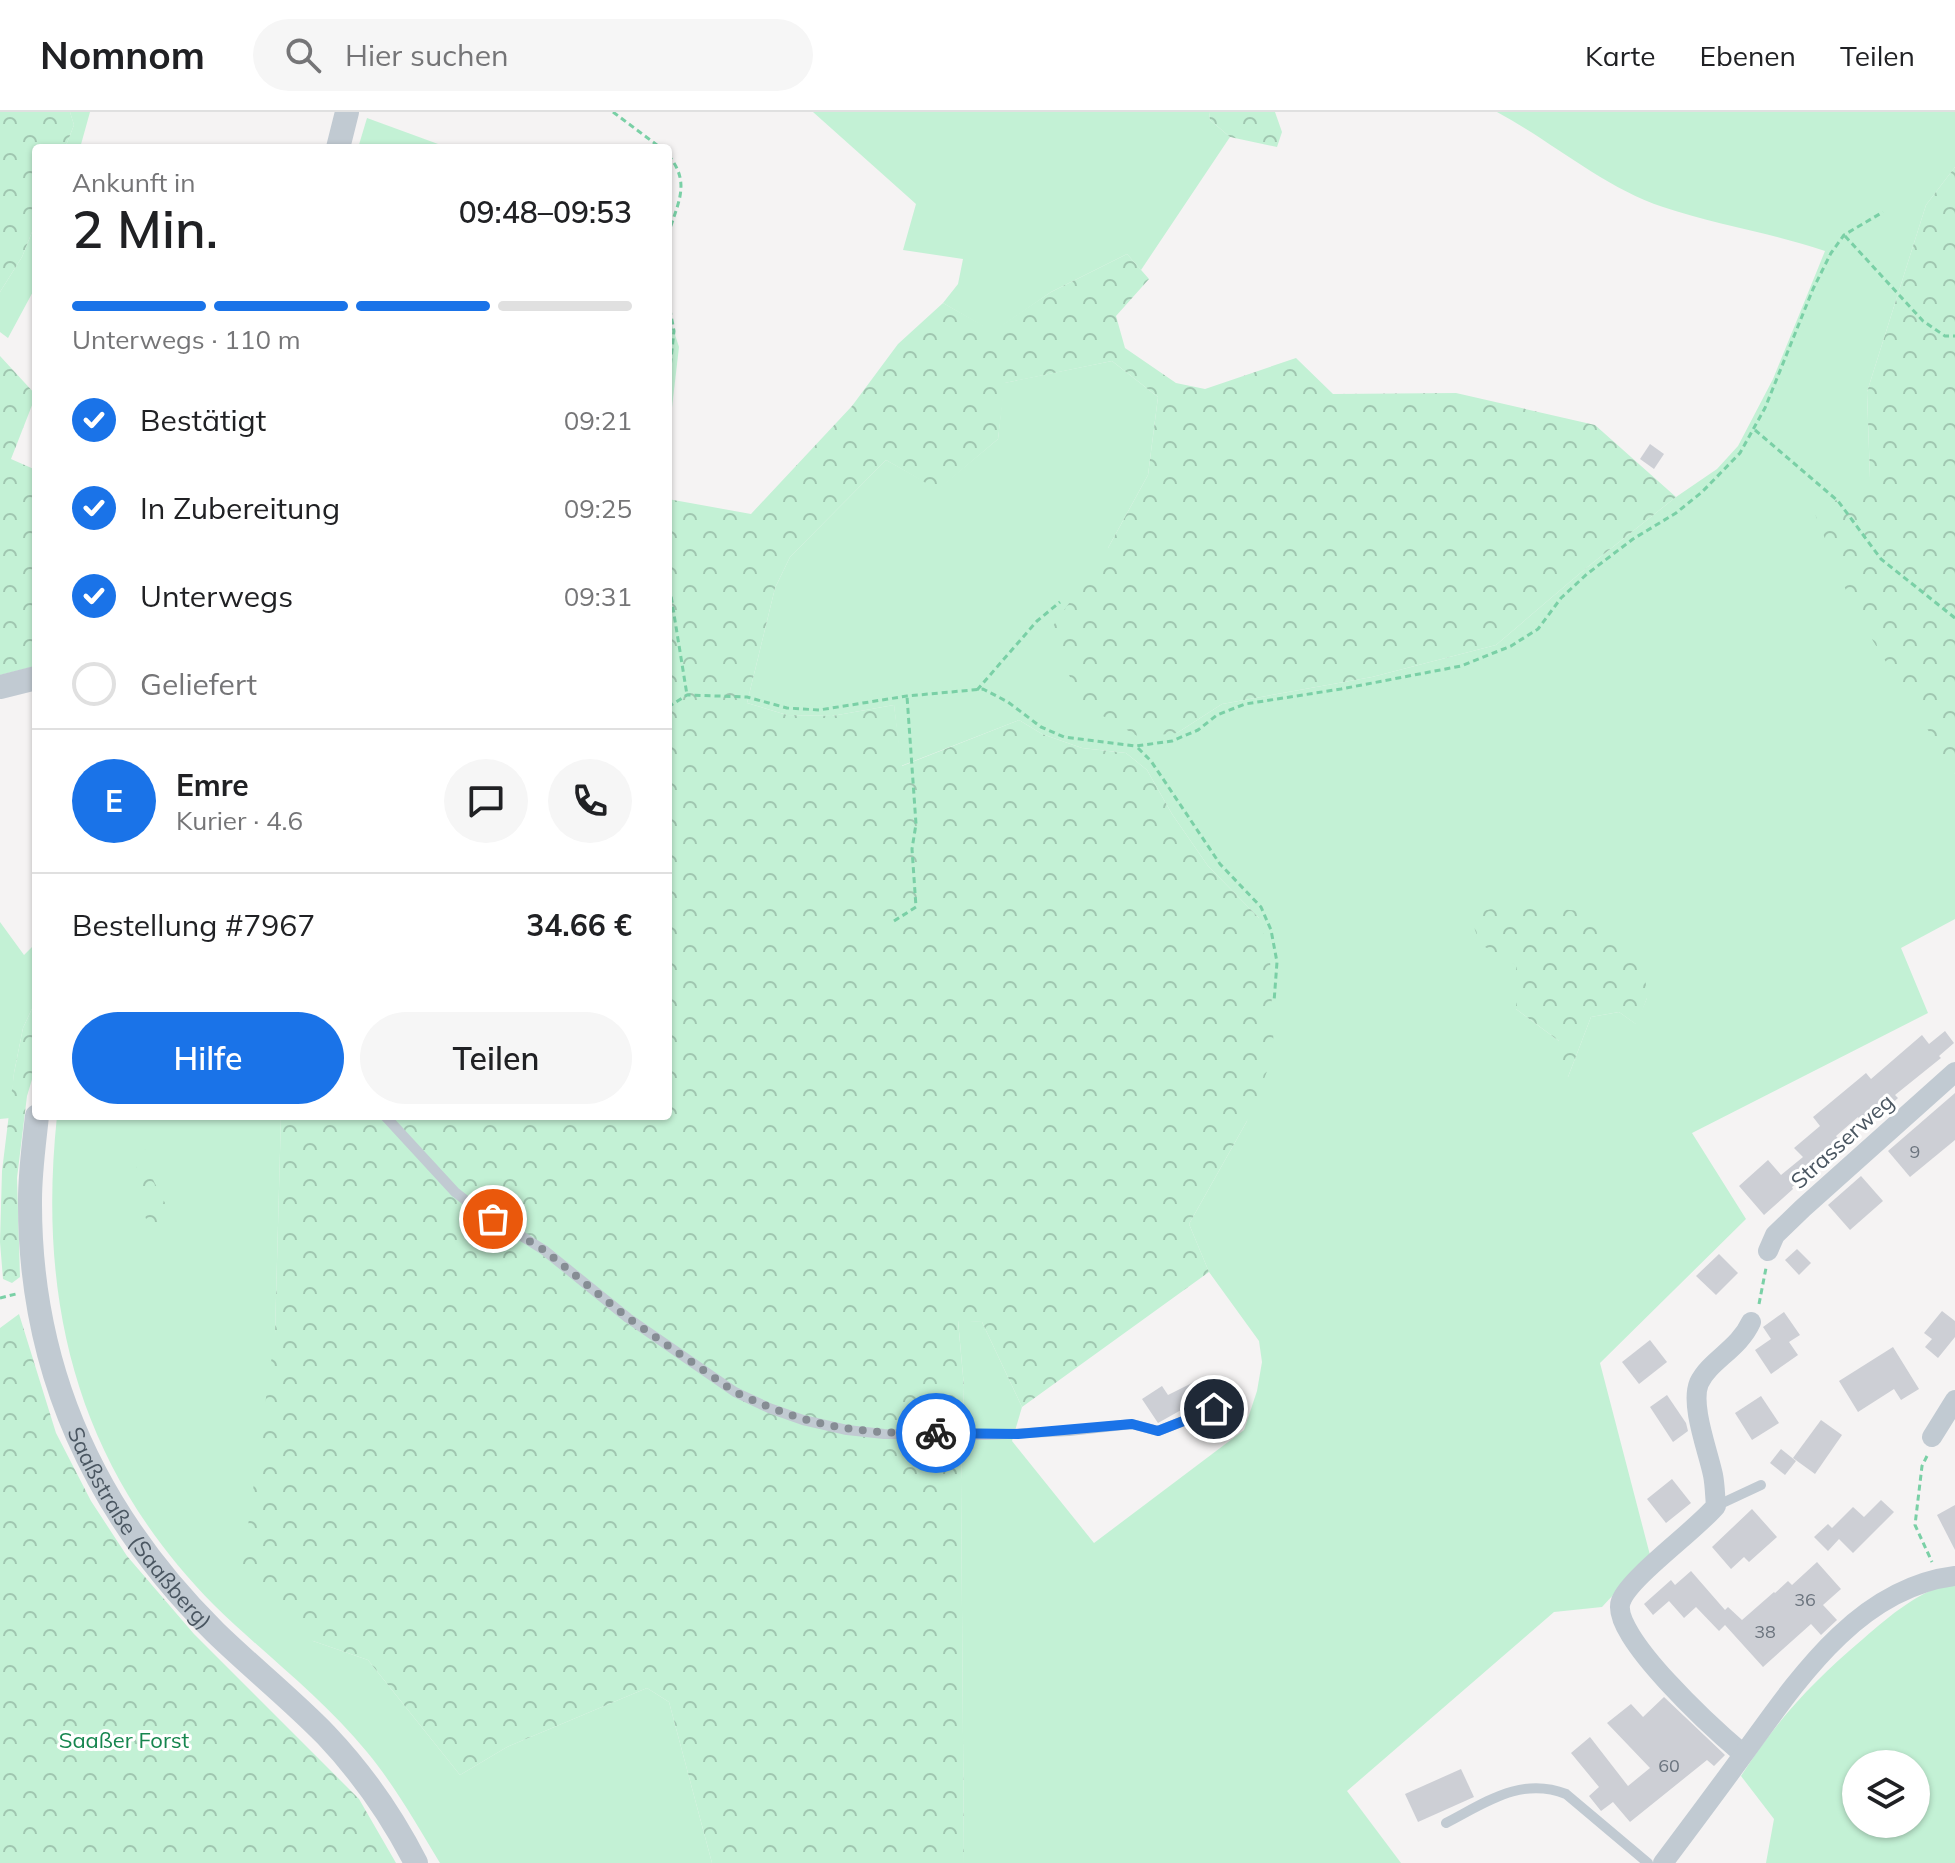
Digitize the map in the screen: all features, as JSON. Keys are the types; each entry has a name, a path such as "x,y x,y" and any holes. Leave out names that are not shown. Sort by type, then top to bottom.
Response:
{"street":[{"path":"339,144 347,112"},
{"path":"0,687 32,679"},
{"name":"Strasserweg","path":"1768,1251 1775,1235 1803,1208 1955,1072"},
{"name":"Saaßstraße (Saaßberg)","path":"37,1120 30,1199 40,1312 54,1372 94,1473 124,1524 185,1600 216,1633 312,1721 351,1763 379,1801 416,1863"},
{"path":"1743,1754 1669,1683 1640,1650 1619,1614 1621,1601 1632,1585 1704,1521 1716,1506 1714,1479 1697,1405 1698,1385 1705,1374 1745,1335 1751,1322"},
{"path":"1932,1437 1955,1400"},
{"path":"1663,1863 1801,1677 1854,1624 1884,1600 1909,1587 1946,1577"}],"lane":[{"path":"389,1120 455,1192 473,1206 544,1250 628,1318 735,1392 803,1420 884,1434 1018,1434 1132,1424 1158,1431 1214,1409"},
{"path":"1716,1506 1761,1485"},
{"path":"1446,1823 1515,1789 1550,1788 1566,1794 1648,1863"}],"path":[{"path":"613,112 656,144"},
{"path":"672,161 683,186 672,222"},
{"path":"672,704 687,695 747,697 787,708 819,710 907,696 983,689 1008,702 1041,727 1064,737 1136,746 1172,741 1198,730 1217,715 1245,704 1461,666 1511,646 1538,629 1561,598 1587,574 1633,539 1676,513 1702,492 1740,453 1765,408 1813,289 1831,253 1844,235 1883,212"},
{"path":"1844,235 1923,321 1945,336 1955,336"},
{"path":"672,320 672,350"},
{"path":"1754,429 1838,501 1881,559 1955,618"},
{"path":"672,602 687,695"},
{"path":"977,690 1037,621 1060,602"},
{"path":"894,921 916,907 912,849 916,824 907,696"},
{"path":"1136,746 1151,761 1220,864 1261,907 1271,930 1277,962 1274,1002"},
{"path":"1751,1322 1763,1285 1768,1251"},
{"path":"1932,1437 1932,1447 1922,1466 1915,1525 1946,1577"}],"green space":[{"path":"0,112 70,112 74,125 67,144 32,144 32,232 22,257 0,292"},
{"path":"70,112 90,112 81,144 67,144 74,125"},
{"path":"813,112 1209,112 1210,120 1230,137 1141,270 1127,254 1051,292 993,332 943,303 958,284 963,259 903,250 916,204"},
{"path":"1209,112 1275,112 1282,132 1277,147 1230,137 1210,120"},
{"path":"1497,112 1955,112 1955,167 1926,205 1867,392 1870,478 1955,774 1955,919 1901,948 1928,1013 1692,1133 1746,1219 1600,1363 1650,1555 1602,1607 1554,1612 1347,1791 1401,1863 964,1863 961,1480 964,1387 958,1320 982,1322 1022,1407 1012,1441 1094,1543 1244,1430 1257,1391 1262,1362 1259,1341 1209,1272 1189,1224 1247,1121 1259,918 1208,866 1172,814 1147,770 1126,753 1082,748 1042,734 1019,720 901,766 894,705 832,716 787,715 747,703 775,588 790,557 886,460 938,489 998,439 1004,383 1112,361 1158,397 1148,475 1108,548 1177,733 1222,704 1372,677 1496,645 1585,569 1676,497 1717,469 1738,446 1773,379 1825,251 1683,213 1641,198 1599,176","holes":["1516,965 1647,998 1636,1024 1619,1012 1591,1017 1568,1077 1559,1041 1516,1009"]},
{"path":"367,118 438,144 359,144"},
{"path":"1955,167 1955,774 1854,610 1815,514 1870,478 1867,392 1926,205"},
{"path":"32,232 32,293 8,338 0,332 0,292 22,257"},
{"path":"1127,254 1149,279 1116,316 1125,348 1176,383 1205,389 1296,358 1333,394 1456,393 1595,425 1676,497 1496,645 1372,677 1222,704 1177,733 1139,737 1084,705 1048,633 1108,548 1148,475 1158,397 1112,361 1005,383 998,439 938,490 886,460 790,557 775,588 747,703 787,715 832,716 894,705 902,766 1019,720 1042,734 1082,748 1126,753 1147,770 1172,814 1208,866 1259,918 1270,959 1274,1054 1247,1121 1189,1224 1209,1272 1022,1407 982,1322 958,1321 964,1387 961,1480 964,1863 712,1863 669,1702 647,1688 507,1747 460,1775 368,1660 313,1641 242,1568 275,1334 281,1120 672,1120 672,500 751,514 852,406 898,344 943,303 993,331 1051,292"},
{"path":"672,325 679,347 672,407"},
{"path":"0,356 32,391 32,405 11,459 32,468 32,667 0,675"},
{"path":"1512,904 1589,912 1645,974 1647,998 1637,1025 1619,1012 1591,1017 1568,1077 1557,1073 1559,1041 1516,1009 1516,965 1480,944 1474,927 1483,911"},
{"path":"0,922 24,955 32,947 32,1009 23,1028 14,1073 10,1118 0,1119"},
{"path":"32,1009 32,1079 27,1096 17,1178 20,1277 12,1283 3,1279 0,1242 2,1171 23,1028"},
{"path":"57,1120 281,1120 275,1334 313,1641 368,1660 460,1775 507,1747 647,1688 669,1702 712,1863 440,1863 387,1778 367,1752 312,1694 214,1605 167,1552 129,1497 99,1439 77,1380 62,1317 54,1253 52,1186"},
{"path":"148,1149 147,1168 165,1203 159,1225 146,1219 136,1180 138,1152"},
{"name":"Saaßer Forst","path":"19,1314 56,1433 91,1501 127,1556 194,1634 359,1799 396,1863 0,1863 0,1328"},
{"path":"1955,1582 1955,1863 1766,1863 1774,1819 1741,1776 1782,1719 1827,1671 1917,1598"}],"building":[{"path":"1650,444 1664,454 1654,469 1640,459"},
{"path":"1945,1031 1954,1043 1939,1056 1941,1058 1895,1095 1898,1098 1866,1127 1858,1117 1836,1136 1843,1145 1764,1215 1739,1186 1768,1160 1781,1175 1803,1157 1794,1148 1820,1126 1813,1117 1866,1073 1871,1079 1922,1035 1929,1044"},
{"path":"1955,1093 1955,1140 1910,1177 1888,1151"},
{"path":"1861,1176 1883,1201 1850,1230 1828,1205"},
{"path":"1797,1249 1811,1263 1799,1275 1785,1260"},
{"path":"1719,1254 1738,1273 1716,1295 1696,1276"},
{"path":"1942,1311 1955,1321 1955,1337 1938,1358 1925,1347 1932,1339 1924,1333"},
{"path":"1784,1312 1800,1335 1789,1342 1798,1355 1771,1374 1755,1350 1771,1339 1763,1327"},
{"path":"1650,1340 1667,1362 1639,1384 1622,1362"},
{"path":"1893,1347 1919,1389 1901,1400 1894,1389 1858,1412 1839,1381"},
{"path":"1204,1377 1215,1399 1192,1409 1190,1405 1158,1423 1142,1399 1162,1386 1168,1395"},
{"path":"1667,1395 1688,1431 1673,1442 1650,1407"},
{"path":"1761,1396 1779,1423 1752,1440 1735,1413"},
{"path":"1821,1420 1842,1435 1815,1474 1793,1458"},
{"path":"1781,1449 1796,1461 1785,1475 1770,1463"},
{"path":"1672,1479 1691,1503 1666,1523 1647,1499"},
{"path":"1881,1500 1894,1512 1853,1553 1839,1539 1828,1551 1814,1537 1828,1524 1832,1528 1853,1507 1864,1517"},
{"path":"1955,1505 1955,1550 1937,1515"},
{"path":"1752,1509 1777,1537 1749,1562 1744,1557 1731,1569 1712,1547"},
{"path":"1817,1562 1841,1589 1823,1605 1837,1620 1821,1635 1811,1624 1763,1667 1725,1625 1719,1631 1696,1607 1684,1618 1669,1601 1653,1615 1644,1604 1671,1580 1675,1585 1691,1571 1725,1610 1728,1607 1742,1620 1788,1581 1792,1585"},
{"path":"1664,1697 1725,1755 1714,1766 1707,1760 1630,1822 1613,1802 1601,1811 1589,1796 1599,1787 1571,1753 1590,1737 1628,1786 1650,1768 1607,1723 1631,1704 1643,1717"},
{"path":"1461,1769 1474,1797 1418,1822 1405,1794"}],"way so far":[{"path":"493,1219 544,1250 628,1318 735,1392 803,1420 847,1430 884,1434 936,1433"}],"route":[{"path":"936,1433 1018,1434 1132,1424 1158,1431 1214,1409"}]}
